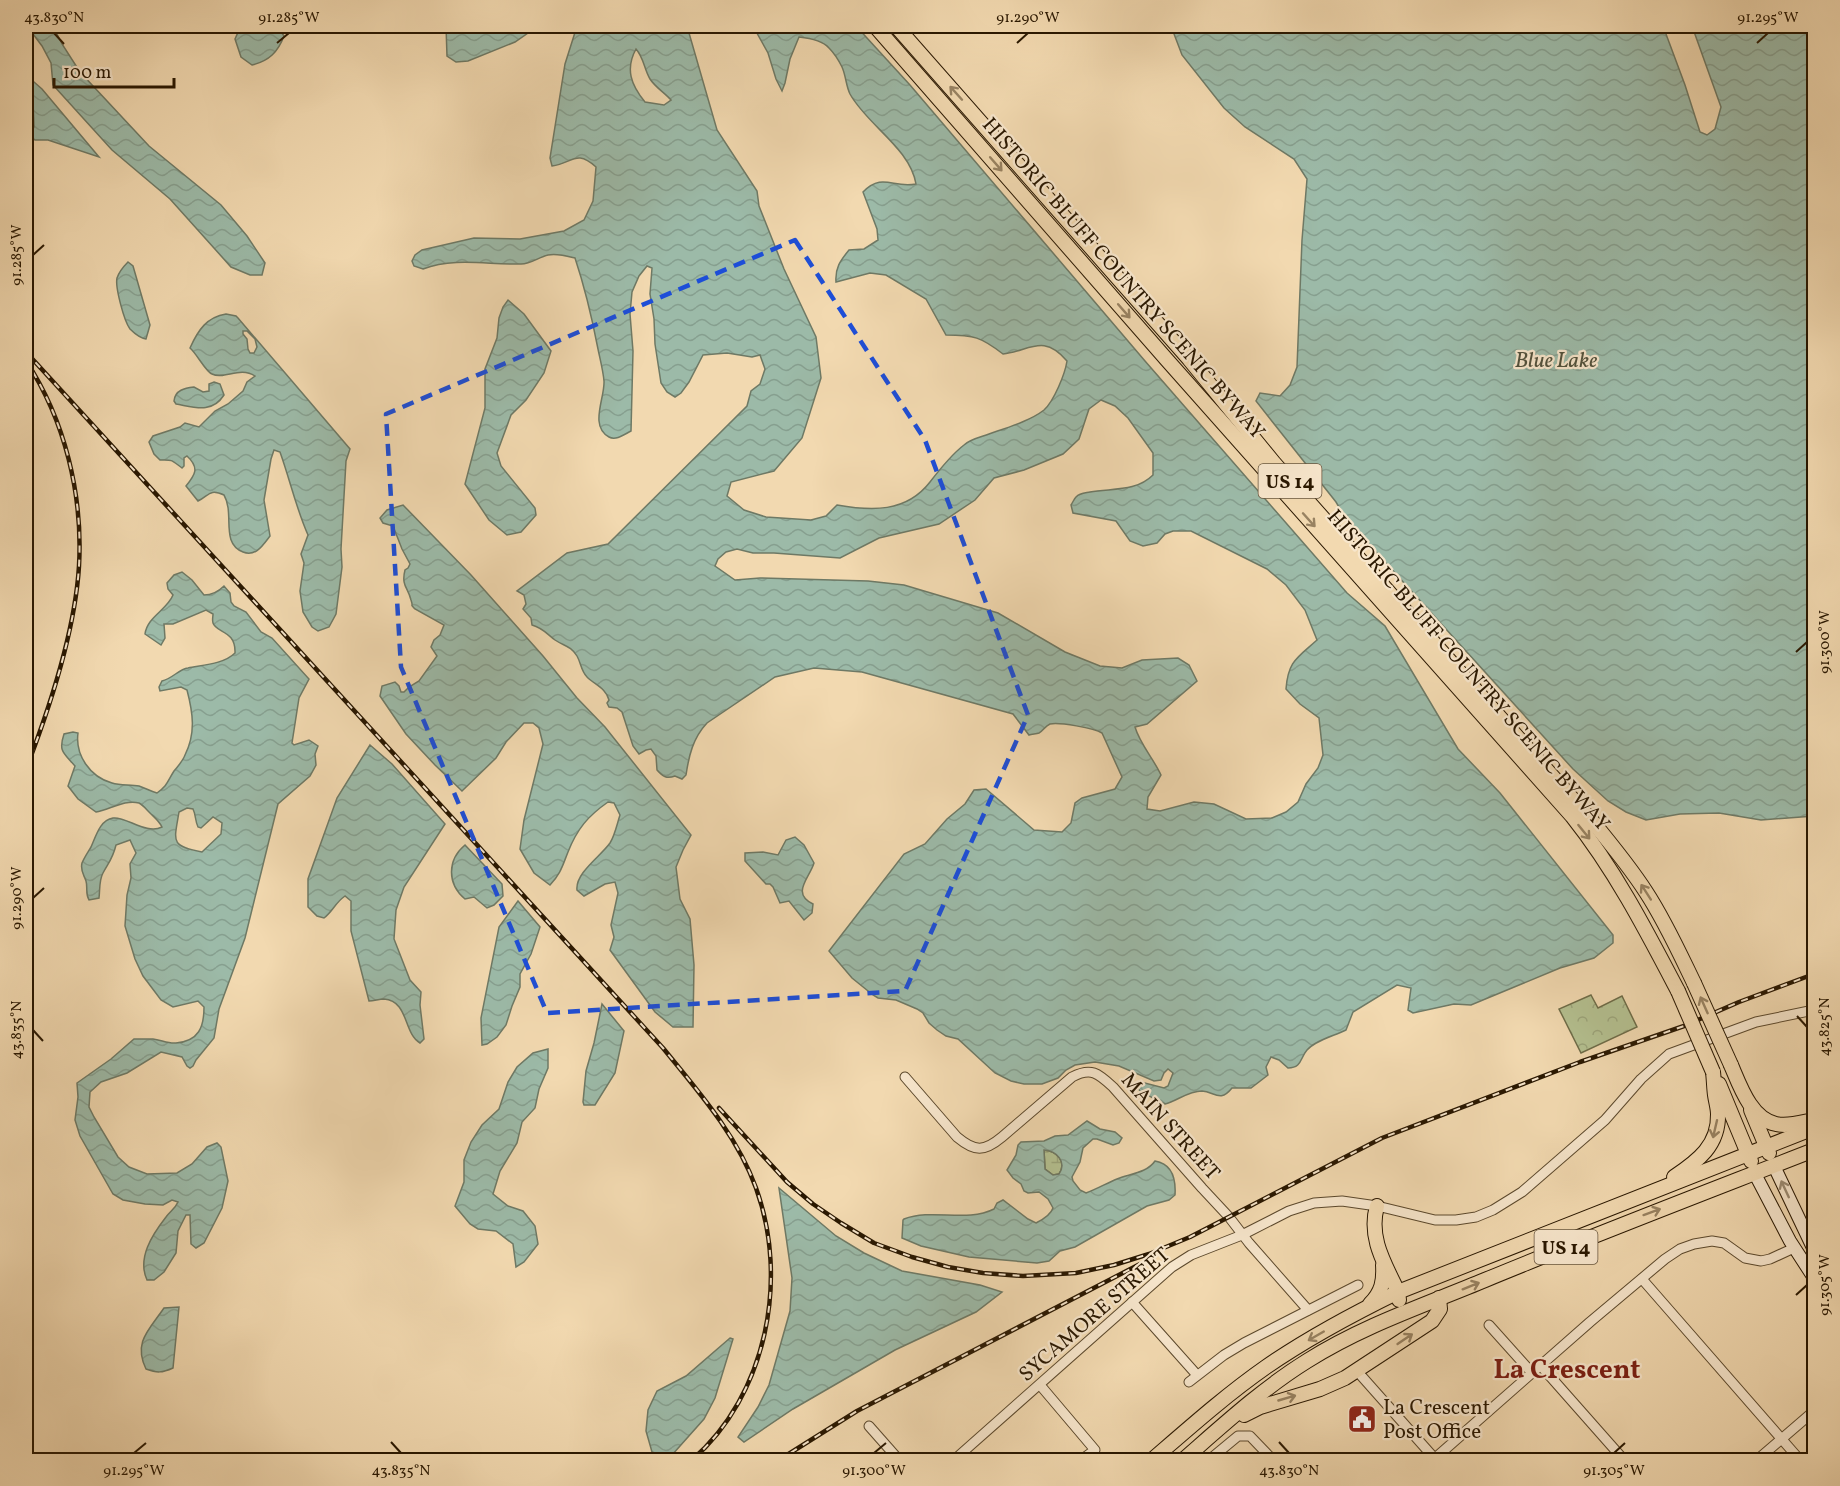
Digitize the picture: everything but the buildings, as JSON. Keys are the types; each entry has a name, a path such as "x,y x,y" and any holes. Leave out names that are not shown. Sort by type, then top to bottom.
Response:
{"main road":[{"name":"HISTORIC BLUFF COUNTRY SCENIC BYWAY","path":"875,26 1595,844 1623,886 1678,991 1747,1150 1755,1174"},
{"name":"HISTORIC BLUFF COUNTRY SCENIC BYWAY","path":"896,26 1189,359 1289,479 1619,854 1664,922 1745,1096"},
{"name":"US 14","path":"1644,1195 1698,1160 1711,1144 1716,1133 1718,1113 1713,1072"},
{"name":"US 14","path":"1183,1461 1257,1397 1290,1372 1335,1344 1409,1310 1631,1220 1774,1166 1745,1096"},
{"path":"1745,1096 1763,1118 1775,1124 1815,1120"},
{"path":"1747,1150 1766,1147 1815,1128"},
{"name":"US 14","path":"1152,1461 1226,1397 1266,1367 1311,1338 1367,1308 1398,1293 1644,1195 1747,1150"},
{"path":"1774,1166 1815,1150"},
{"path":"1377,1206 1373,1226 1377,1246 1398,1293 1398,1304 1395,1309 1379,1324"},
{"path":"1367,1308 1381,1289 1383,1263"},
{"path":"1200,1446 1245,1414 1260,1407 1332,1385 1357,1371 1432,1321 1440,1309 1440,1298"}],"street":[{"name":"SYCAMORE STREET","path":"958,1459 1181,1260 1242,1235 1289,1211 1314,1203 1342,1201 1377,1206 1435,1220 1476,1217 1493,1210 1522,1192 1605,1120 1641,1079 1669,1054 1756,1022 1815,1010"},
{"name":"MAIN STREET","path":"906,1077 957,1137 975,1148 984,1149 997,1141 1072,1077 1092,1071 1113,1087 1229,1216 1242,1235 1308,1310"},
{"path":"1774,1166 1815,1250"},
{"path":"1755,1174 1794,1248 1815,1278"},
{"path":"1357,1371 1434,1460 1532,1373 1675,1252 1687,1246 1712,1240 1724,1243 1745,1258 1761,1261 1794,1248"},
{"path":"1642,1279 1800,1461"},
{"path":"1189,1382 1234,1349 1358,1285"},
{"path":"1132,1302 1197,1375"},
{"path":"1489,1325 1532,1373"},
{"path":"1541,1366 1624,1461"},
{"path":"1040,1384 1095,1450 1081,1461"},
{"path":"1757,1461 1815,1411"},
{"path":"869,1426 899,1461"},
{"path":"1209,1461 1238,1436 1250,1436 1273,1461"}],"highlighted area":[{"path":"795,240 925,440 1028,715 905,991 547,1013 401,667 386,414"}],"green space":[{"path":"1591,995 1598,1008 1622,996 1637,1027 1581,1053 1559,1009"},
{"path":"1044,1150 1053,1152 1061,1161 1059,1174 1053,1175 1045,1169"}],"water":[{"path":"27,26 53,26 80,72 149,146 221,205 247,236 265,263 262,275 250,275 231,267 170,199 112,150 53,85 51,63"},
{"path":"247,26 272,26 284,36 272,55 252,65 241,57 235,39 239,30"},
{"path":"446,26 538,26 515,42 468,61 456,62 447,56"},
{"path":"577,26 687,26 717,130 757,191 759,206 784,269 816,337 821,378 802,438 774,471 731,482 727,496 744,510 766,517 811,520 826,516 837,505 875,509 910,500 921,492 966,443 1025,421 1044,410 1055,394 1066,366 1067,361 1051,348 1036,346 1003,354 977,338 946,335 926,299 886,275 870,273 836,282 839,265 849,250 864,249 878,240 877,229 863,192 870,186 882,182 901,185 916,184 912,171 897,148 857,105 850,94 841,65 826,45 799,37 790,59 782,91 768,53 753,26 856,26 910,85 1145,361 1347,593 1385,626 1458,749 1500,793 1613,935 1613,943 1594,958 1560,968 1471,1005 1454,1004 1413,1013 1408,1010 1411,988 1397,985 1353,1012 1346,1030 1311,1047 1293,1068 1288,1068 1279,1060 1271,1057 1266,1067 1268,1075 1251,1088 1232,1088 1221,1096 1197,1091 1165,1104 1141,1092 1135,1085 1141,1082 1164,1088 1168,1086 1173,1073 1168,1069 1161,1080 1154,1081 1119,1066 1095,1062 1075,1065 1058,1078 1042,1084 1011,1081 995,1073 958,1039 946,1036 937,1030 917,1009 896,1000 878,998 852,978 829,951 904,854 925,844 947,819 965,804 974,790 986,789 1034,830 1062,832 1071,823 1075,803 1082,798 1115,789 1122,777 1102,733 1098,731 1050,724 1039,733 1029,735 1013,714 862,672 814,668 775,677 707,723 692,747 686,775 682,779 675,776 665,777 657,770 656,756 651,749 639,754 633,746 622,712 617,708 609,707 607,703 609,700 605,692 585,675 575,653 542,629 532,625 531,618 523,609 526,604 524,595 517,591 567,553 608,544 747,406 751,391 760,384 765,369 760,355 752,357 727,353 703,355 681,393 675,397 667,392 661,383 655,344 650,294 652,268 647,266 639,276 632,292 630,314 633,351 631,431 620,437 612,438 603,432 600,426 599,411 604,377 588,303 575,258 551,254 525,264 459,262 423,269 414,266 412,261 415,255 422,250 474,238 520,239 564,231 584,220 593,201 596,167 579,158 552,166 550,158 565,64","holes":["636,49 650,79 671,100 664,105 645,102 636,89 630,70","1101,400 1115,406 1128,418 1153,453 1153,475 1131,487 1079,495 1071,505 1073,513 1116,521 1130,541 1143,546 1157,543 1165,534 1173,531 1191,531 1267,569 1286,585 1305,610 1317,640 1291,666 1286,689 1300,704 1319,718 1323,755 1298,802 1286,812 1272,818 1246,819 1214,804 1194,802 1160,811 1147,809 1148,797 1161,775 1135,727 1147,724 1197,681 1189,665 1178,658 1142,660 1122,668 1100,666 1065,652 998,613 904,585 868,581 760,578 735,580 715,566 718,559 726,552 737,549 753,553 840,558 879,538 939,524 975,500 994,478 1024,470 1063,454 1079,439 1089,409"]},
{"name":"Blue Lake","path":"1171,26 1663,26 1700,132 1707,135 1715,129 1721,107 1692,26 1814,26 1814,816 1761,820 1719,813 1680,814 1646,820 1608,801 1573,769 1346,519 1336,502 1256,401 1260,393 1280,396 1290,385 1297,367 1307,179 1294,159 1245,127 1224,108 1182,55"},
{"path":"26,75 42,89 99,157 48,140 35,140 29,135 34,127 33,102 26,100"},
{"path":"128,262 133,266 150,325 146,339 130,329 119,296 117,278"},
{"path":"508,300 524,314 551,351 544,373 526,400 511,415 497,453 501,466 535,508 536,515 521,532 507,535 489,520 465,484 485,408 485,369 497,338 499,318"},
{"path":"226,314 238,318 350,449 346,461 342,567 336,614 329,627 318,631 312,627 303,612 300,591 304,563 301,554 308,535 280,452 274,450 271,459 264,500 270,536 259,549 248,553 236,548 232,542 224,495 215,492 198,501 186,486 195,471 191,460 187,456 184,458 182,468 171,461 160,460 154,454 149,442 153,436 180,427 185,423 199,427 215,411 228,404 243,391 247,382 255,376 244,372 212,374 190,348 204,325","holes":["243,331 247,331 255,339 257,347 254,353 250,353 247,339 243,334"]},
{"path":"214,382 220,384 224,395 214,405 202,408 176,404 174,401 176,394 181,390 194,387 203,392 209,391 209,384"},
{"path":"403,505 471,575 577,698 605,727 691,835 676,867 680,899 690,919 694,965 693,1027 673,1027 655,1012 610,950 614,937 611,925 618,893 615,882 605,884 584,896 577,890 577,884 584,871 606,848 613,837 620,815 614,803 608,802 595,812 579,830 559,873 550,885 534,873 520,849 524,820 543,744 539,728 533,723 524,723 506,742 496,758 462,791 406,734 380,696 382,686 395,682 401,692 404,692 419,681 437,656 431,647 444,625 415,609 412,605 404,580 405,570 410,564 393,526 383,523 380,518 387,510"},
{"path":"182,572 204,595 215,593 224,586 230,593 234,606 246,612 261,632 272,638 309,679 299,698 292,743 294,745 309,740 318,746 315,754 316,765 310,776 278,804 245,938 219,1009 214,1038 190,1068 182,1057 161,1052 127,1073 101,1082 90,1092 89,1107 94,1117 118,1157 129,1167 147,1174 177,1173 192,1164 207,1147 217,1143 221,1147 228,1181 222,1208 204,1243 196,1248 191,1244 190,1215 186,1215 178,1231 176,1253 164,1272 154,1280 147,1280 144,1263 148,1247 156,1231 178,1202 172,1200 163,1205 145,1204 123,1200 113,1194 80,1136 75,1120 77,1083 134,1039 153,1039 173,1043 190,1039 199,1032 204,1007 198,1001 173,1007 161,1000 143,976 135,959 125,926 127,895 131,878 130,864 136,853 130,840 116,845 100,882 99,898 89,900 82,863 99,829 105,822 118,818 149,829 162,827 139,803 123,804 96,812 78,799 68,786 75,766 63,752 62,745 64,734 78,733 82,757 97,776 112,783 139,786 157,793 182,761 192,731 192,715 187,690 181,687 160,691 159,687 162,681 182,670 219,662 235,653 232,640 215,626 213,614 206,610 173,624 164,624 165,638 161,645 145,634 149,623 173,595 167,583 174,575","holes":["187,808 193,809 198,827 201,828 213,817 222,823 221,834 202,852 179,845 177,841 179,812"]},
{"path":"370,745 392,764 445,824 404,887 396,910 394,939 410,980 421,992 420,1005 424,1039 420,1043 411,1032 398,1005 384,999 369,1001 351,931 351,901 345,896 324,918 317,916 308,907 308,879 337,798"},
{"path":"795,837 804,845 814,863 802,890 803,895 813,904 812,913 804,920 789,901 780,903 773,887 766,884 745,861 745,853 763,852 778,855 786,840"},
{"path":"465,845 502,884 503,896 487,908 474,897 465,899 452,879 452,865"},
{"path":"518,901 540,927 531,954 520,974 520,987 506,1025 497,1037 482,1045 481,1018 499,927"},
{"path":"602,1004 624,1031 615,1073 595,1105 584,1105 586,1071"},
{"path":"548,1049 548,1068 539,1089 535,1108 522,1122 517,1143 500,1171 493,1194 508,1206 523,1211 535,1226 538,1244 524,1262 516,1267 513,1244 496,1231 478,1229 470,1224 455,1206 464,1182 464,1160 471,1142 482,1125 499,1109 508,1082 517,1067 533,1053"},
{"path":"1087,1121 1100,1129 1115,1132 1122,1138 1119,1143 1113,1145 1093,1139 1083,1148 1080,1162 1072,1177 1080,1190 1086,1193 1117,1179 1143,1171 1155,1161 1170,1169 1175,1183 1175,1195 1169,1200 1147,1206 1075,1247 1060,1251 1049,1261 1037,1263 969,1257 921,1246 902,1238 904,1219 926,1215 983,1213 994,1209 997,1203 1003,1200 1028,1219 1036,1223 1041,1220 1053,1208 1048,1199 1039,1192 1024,1191 1021,1184 1007,1170 1021,1142 1044,1141 1055,1136 1068,1135","holes":["1044,1150 1057,1155 1061,1161 1059,1174 1053,1175 1045,1169"]},
{"path":"779,1188 836,1236 864,1253 902,1271 980,1285 1002,1292 976,1312 895,1350 793,1409 744,1442 738,1437 758,1407 769,1385 790,1311 792,1278"},
{"path":"179,1307 173,1368 160,1372 146,1369 141,1351 144,1337 164,1308"},
{"path":"730,1338 733,1339 715,1398 704,1419 672,1455 652,1452 646,1431 648,1410 657,1391 686,1376"}],"railway":[{"path":"26,352 663,1048 716,1114 738,1150 756,1188 766,1223 770,1260 770,1297 764,1334 754,1369 738,1403 718,1433 692,1460"},
{"path":"26,361 51,408 69,459 78,512 79,566 77,591 67,643 44,720 26,769"},
{"path":"719,1108 787,1182 813,1204 874,1243 948,1267 983,1273 1023,1276 1076,1273 1114,1265 1149,1254 1190,1237 1382,1138 1580,1062 1684,1026 1739,1002 1814,974"},
{"path":"779,1460 857,1411 1140,1264"}],"place":[{"name":"La Crescent Post Office","path":"1362,1419"}],"district":[{"name":"La Crescent","path":"1567,1369"}]}
